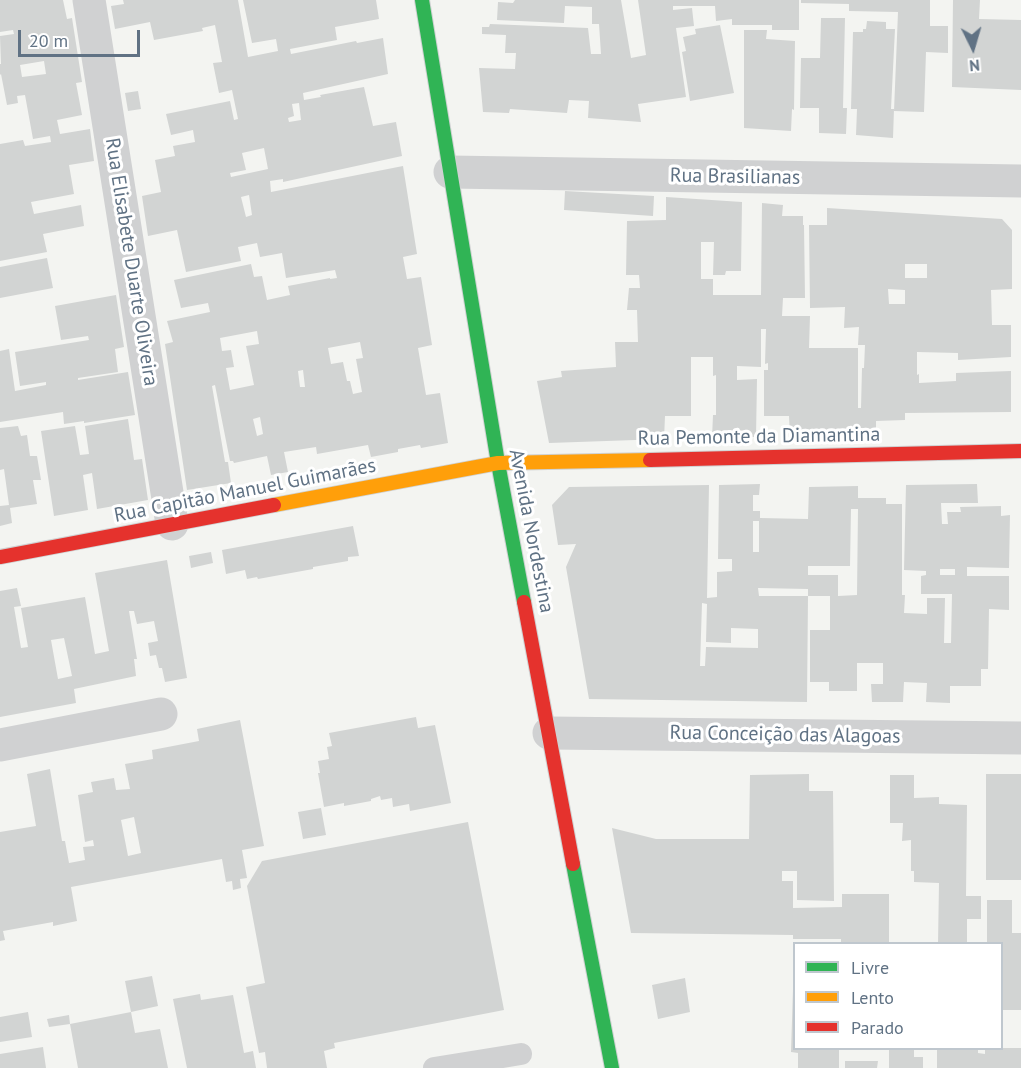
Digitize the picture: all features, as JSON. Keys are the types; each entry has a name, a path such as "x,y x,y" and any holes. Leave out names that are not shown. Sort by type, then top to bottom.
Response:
{"main road":[{"name":"Avenida Nordestina","path":"427,4 450,172 498,463 612,1068"},
{"name":"Rua Pemonte da Diamantina","path":"498,463 1021,451"},
{"name":"Rua Capitão Manuel Guimarães","path":"0,557 498,463"}],"street":[{"name":"Rua Elisabete Duarte Oliveira","path":"89,0 172,524"},
{"name":"Rua Brasilianas","path":"450,172 1021,181"},
{"path":"0,745 161,714"},
{"name":"Rua Conceição das Alagoas","path":"549,733 1021,738"}],"lane":[{"path":"434,1068 487,1064 521,1054"}],"building":[{"path":"0,0 63,0 67,19 72,18 82,82 76,83 82,115 57,120 60,134 90,129 94,161 69,165 74,194 31,202 34,214 81,205 84,226 43,234 47,252 0,261 0,144 23,140 25,146 51,142 50,136 33,139 25,95 17,96 18,103 7,105 0,75 0,36 14,34 13,30 0,32","holes":["44,61 46,74 22,77 20,65"]},
{"path":"123,0 238,0 248,57 278,51 276,39 252,43 243,0 376,0 379,19 335,27 337,40 290,49 291,54 383,38 388,74 303,93 304,100 364,87 373,126 396,122 402,156 283,182 283,179 270,181 271,192 403,166 417,254 403,257 407,279 421,277 432,345 418,348 426,395 440,393 448,443 398,449 398,452 371,457 368,445 317,454 316,447 284,452 288,472 271,475 267,456 234,463 230,461 215,385 212,386 225,462 228,462 231,483 187,490 165,344 173,342 167,321 210,312 208,303 181,308 174,280 251,264 254,277 262,276 267,300 290,295 288,286 337,278 335,270 286,278 282,253 260,257 257,243 238,247 241,261 186,272 177,230 148,236 142,196 161,192 155,160 175,156 173,146 195,142 193,130 171,135 166,114 230,101 234,120 238,119 232,90 219,93 213,63 222,62 215,25 202,28 203,31 154,40 150,22 115,29 111,6 124,4","holes":["299,103 301,120 289,122 288,118 294,116 292,104","264,148 268,169 231,177 230,173 246,170 242,153","249,195 252,215 246,217 241,197","257,331 259,344 246,346 254,385 230,390 226,368 234,367 231,350 222,351 220,338","360,342 363,358 356,359 362,392 353,394 350,381 347,381 343,362 331,364 328,348","303,370 305,387 300,387 298,371","260,417 263,434 257,436 253,419"]},
{"path":"515,0 621,0 631,58 646,55 638,0 799,0 799,30 772,30 772,25 732,25 732,19 716,21 715,6 673,6 673,10 692,8 694,26 676,28 686,97 638,104 641,122 588,118 589,101 569,100 567,113 510,109 509,113 483,112 479,68 515,69 516,53 505,53 506,35 482,34 482,27 489,27 490,24 588,28 591,54 601,54 599,24 592,24 592,7 565,6 564,23 497,20 498,2 513,3"},
{"path":"801,0 930,0 930,26 948,26 948,53 926,52 924,112 894,111 898,12 849,11 849,4 801,3"},
{"path":"953,0 980,0 979,19 1021,20 1021,90 952,87"},
{"path":"821,18 845,18 843,108 847,108 846,134 819,133 819,108 800,108 801,58 820,58"},
{"path":"867,21 886,22 886,29 895,29 891,109 894,109 893,138 856,135 857,109 851,109 853,32 863,32"},
{"path":"720,25 734,93 690,101 682,52 686,51 683,37 696,34 695,29"},
{"path":"744,30 767,30 766,39 795,41 794,110 792,109 791,131 744,128"},
{"path":"138,91 141,109 128,111 125,93"},
{"path":"565,191 654,196 653,216 564,210"},
{"path":"666,197 742,202 741,271 726,271 725,275 713,275 714,242 701,242 701,279 713,279 713,295 761,295 762,203 783,205 782,216 803,216 805,298 783,298 782,316 810,316 809,348 858,348 858,408 861,408 865,345 858,345 859,327 844,328 845,307 810,308 809,225 827,225 827,208 1002,219 1012,230 1012,289 991,290 992,325 1011,325 1011,357 958,360 958,353 917,352 917,375 919,374 919,383 956,381 956,373 1011,371 1011,412 905,413 905,420 876,421 876,434 790,436 789,416 764,416 764,370 768,370 768,363 765,364 766,329 761,329 761,367 737,366 737,380 757,379 756,437 712,438 713,415 716,415 716,375 713,376 713,357 691,357 691,416 665,416 664,439 549,443 537,381 562,377 561,371 616,367 615,342 638,342 637,310 627,310 629,288 640,288 639,275 626,275 627,221 666,220","holes":["905,264 927,264 927,278 905,278","888,289 905,290 905,304 889,304"]},
{"path":"47,258 53,288 0,298 0,267"},
{"path":"116,295 124,347 115,349 118,372 78,378 78,380 128,372 135,415 64,424 63,412 0,422 0,351 9,349 15,391 46,385 46,382 20,386 15,352 89,340 88,336 61,340 55,306"},
{"path":"128,419 134,460 142,459 148,500 97,509 92,473 83,475 88,510 54,516 41,431 75,426 80,455 89,454 85,426"},
{"path":"18,426 21,436 27,435 30,456 37,456 41,480 33,480 37,504 10,508 12,523 0,526 0,506 9,505 4,469 0,470 0,428"},
{"path":"760,484 759,495 753,495 753,511 760,511 760,518 808,519 809,487 858,486 858,498 886,498 886,504 902,504 904,613 927,614 927,598 945,598 944,643 951,643 952,594 921,594 921,576 926,575 926,571 904,570 906,485 977,484 978,503 941,503 942,524 948,524 947,512 961,512 960,507 1001,506 1001,516 1010,515 1009,568 967,567 967,576 1009,576 1009,610 989,609 988,669 981,669 981,686 950,686 950,703 926,702 927,683 904,682 903,702 872,702 871,684 883,684 883,663 857,663 857,691 829,691 829,682 810,682 810,630 830,630 830,596 808,596 807,702 589,699 566,567 576,544 558,545 552,505 569,487 709,485 707,598 717,597 717,572 732,571 732,559 718,559 719,485","holes":["851,509 858,509 857,595 838,596 838,575 808,575 808,566 850,566","753,521 759,521 759,552 753,552","940,569 955,569 955,575 940,575","758,588 808,589 808,596 759,596","702,603 707,604 706,642 731,643 731,628 758,629 758,648 706,647 705,666 700,666"]},
{"path":"353,526 359,556 348,557 348,561 258,579 257,577 247,579 245,570 226,574 222,550"},
{"path":"211,552 213,563 191,568 189,556"},
{"path":"167,560 187,678 165,682 156,655 150,656 148,643 158,641 154,621 137,624 134,611 129,611 137,659 134,659 136,676 74,689 76,703 0,717 0,591 17,588 21,606 14,607 21,648 28,647 21,608 85,597 95,654 109,651 95,573","holes":["64,638 72,676 58,679 51,640"]},
{"path":"416,717 418,728 435,725 451,803 410,811 409,804 393,807 392,798 381,800 380,796 371,801 324,807 318,761 329,759 327,747 332,746 329,733"},
{"path":"240,720 264,846 242,850 247,878 240,879 241,888 233,890 232,881 226,882 222,859 71,887 77,921 53,926 53,922 3,931 5,940 0,941 0,832 36,826 27,774 50,769 62,841 65,841 69,863 85,860 83,847 94,846 93,840 85,842 78,795 93,792 91,782 114,778 116,790 130,789 125,764 153,759 152,750 199,741 197,729","holes":["134,817 141,853 128,856 121,820"]},
{"path":"809,774 809,791 833,791 834,901 797,900 797,871 782,871 782,881 793,881 793,908 842,907 842,894 889,894 889,942 793,939 793,935 631,933 612,828 656,839 749,839 750,775"},
{"path":"986,774 1021,774 1021,880 986,880"},
{"path":"890,775 914,775 914,798 939,797 939,804 967,805 966,896 981,896 981,919 967,919 967,942 938,942 939,883 914,882 914,871 911,871 911,840 902,841 903,823 890,823"},
{"path":"321,808 326,835 303,839 298,812"},
{"path":"468,822 504,1010 334,1043 335,1048 324,1051 327,1068 267,1068 265,1052 259,1053 246,987 265,983 247,886 262,861"},
{"path":"987,900 1012,900 1012,933 1021,933 1021,1010 1003,1010 1003,942 987,942"},
{"path":"152,976 158,1006 131,1012 125,981"},
{"path":"685,978 690,1012 658,1019 652,985"},
{"path":"793,989 793,1050 839,1050 839,1068 798,1068 798,1053 791,1052"},
{"path":"200,994 201,1000 233,995 244,1053 253,1051 256,1068 187,1068 173,999"},
{"path":"28,1012 32,1037 0,1042 0,1017"},
{"path":"131,1012 135,1033 160,1029 168,1068 78,1068 70,1024"},
{"path":"69,1015 70,1024 49,1027 47,1019"},
{"path":"43,1047 46,1068 0,1068 0,1054"},
{"path":"1021,1048 1021,1068 937,1068 937,1050 978,1050 978,1053 985,1054 985,1050"},
{"path":"889,1050 914,1050 914,1057 923,1057 923,1068 889,1068"},
{"path":"845,1061 878,1061 877,1068 845,1068"}],"traffic: fast":[{"path":"422,0 498,463 524,602"},
{"path":"573,864 612,1068"}],"traffic: slow":[{"path":"274,505 498,463 650,460"}],"traffic: jam":[{"path":"650,460 1021,451"},
{"path":"0,557 274,505"},
{"path":"524,602 573,864"}]}
